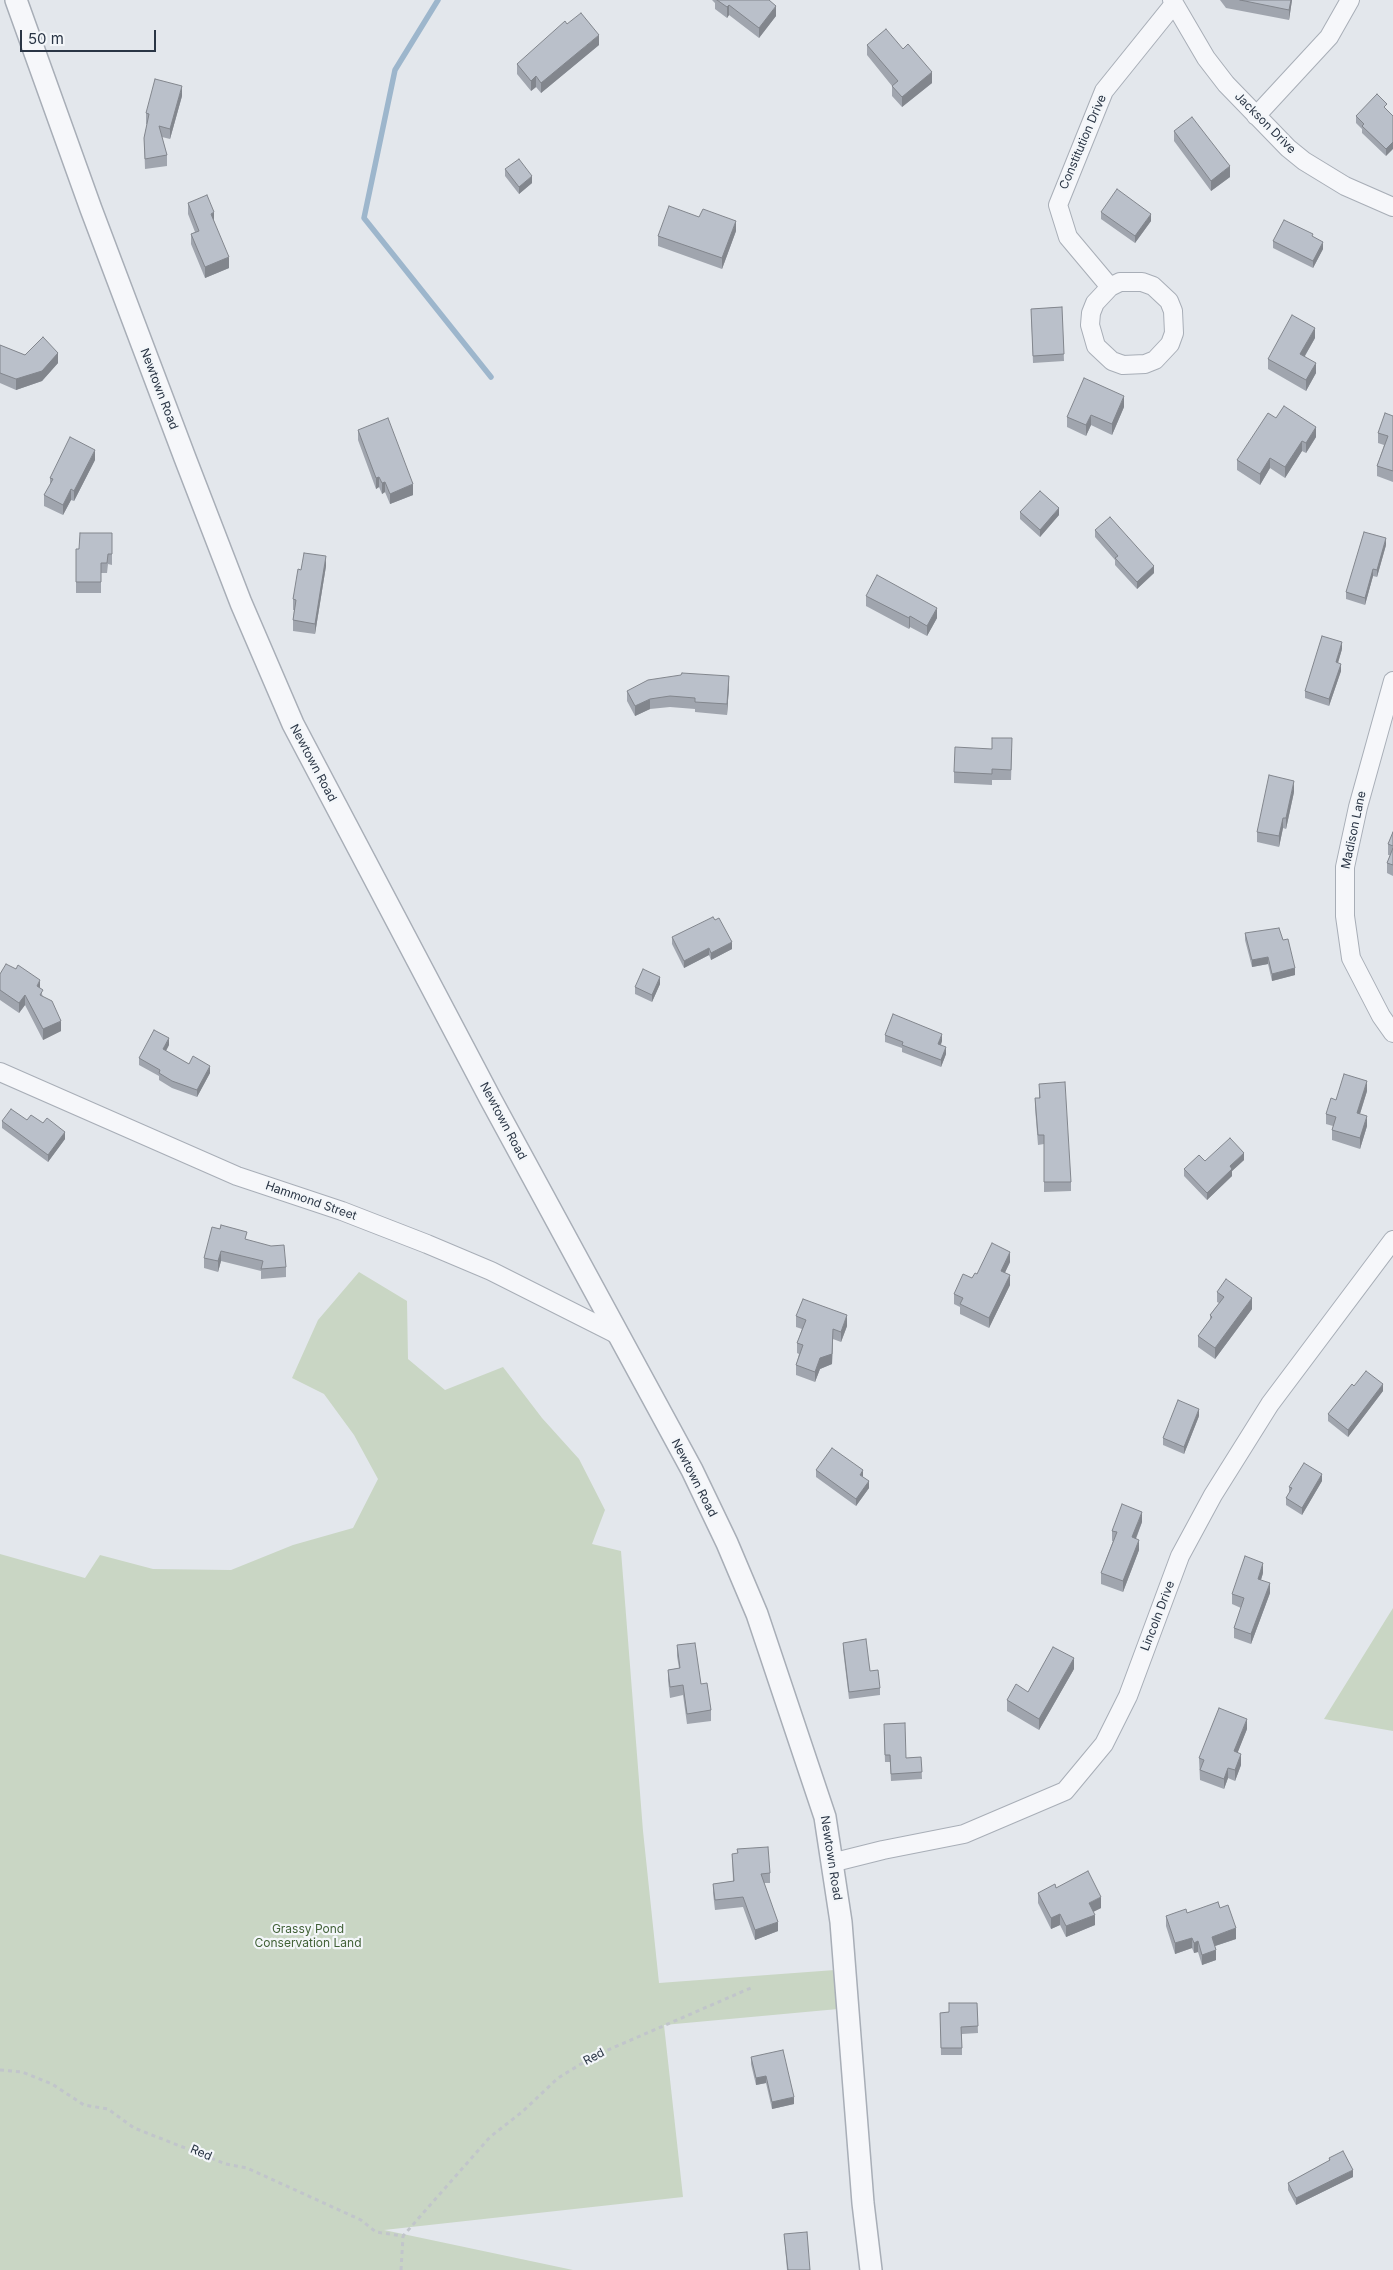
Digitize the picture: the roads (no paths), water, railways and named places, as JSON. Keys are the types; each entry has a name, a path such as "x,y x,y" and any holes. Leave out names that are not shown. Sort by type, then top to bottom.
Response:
{"street":[{"name":"Newtown Road","path":"16,0 90,209 185,458 293,724 490,1098 698,1483 727,1543 757,1614 825,1817 842,1932 863,2203 871,2270"},
{"path":"1256,116 1329,37 1350,0"},
{"name":"Jackson Drive","path":"1173,2 1206,58 1226,84 1256,116 1304,161 1358,193 1393,207"},
{"name":"Constitution Drive","path":"1110,287 1068,237 1058,205 1104,91 1173,2"},
{"path":"1120,282 1142,282 1153,286 1169,301 1174,316 1174,333 1167,348 1155,360 1145,364 1123,365 1112,361 1096,346 1090,330 1091,313 1098,298 1110,287 1120,282"},
{"name":"Madison Lane","path":"1393,681 1358,807 1345,868 1345,916 1351,958 1381,1016 1393,1033"},
{"name":"Hammond Street","path":"0,1072 237,1176 342,1210 491,1271 620,1336"},
{"name":"Lincoln Drive","path":"831,1863 883,1850 964,1834 1065,1791 1104,1744 1128,1696 1180,1556 1213,1495 1270,1404 1393,1240"}],"waterway":[{"path":"438,0 395,70 364,218 491,377"}],"park label":[{"name":"Grassy Pond Conservation Land","path":"308,1936"}]}
